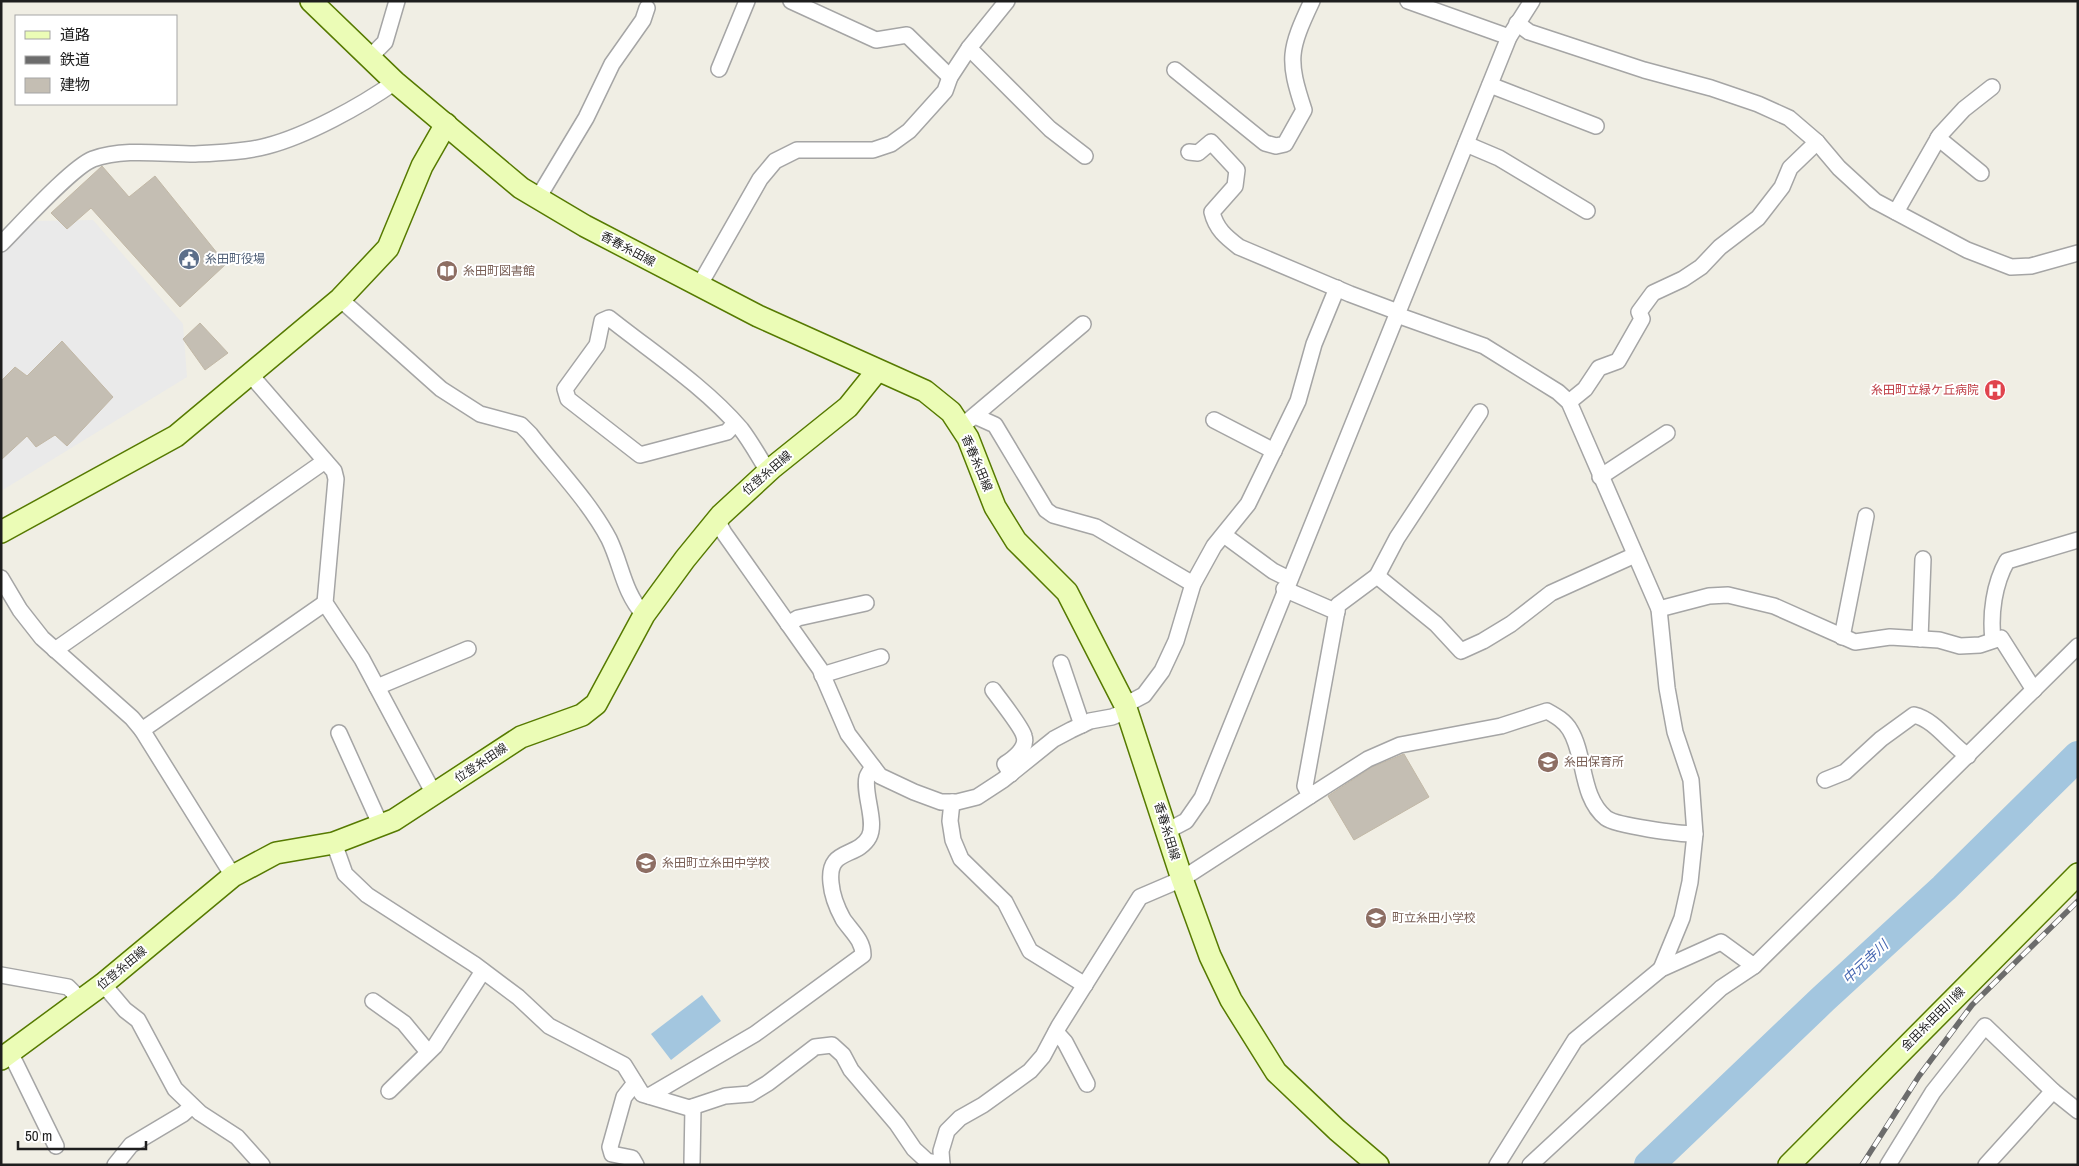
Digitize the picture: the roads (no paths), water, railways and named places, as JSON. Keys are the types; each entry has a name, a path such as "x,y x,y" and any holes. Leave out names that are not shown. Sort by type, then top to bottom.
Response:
{"main road":[{"name":"香春糸田線","path":"311,1 395,82 521,188 585,226 758,316 925,391 951,412 968,421 968,438 995,507 1016,540 1067,592 1126,708 1168,830 1182,880 1210,956 1231,1000 1276,1072 1367,1161"},
{"path":"1,532 176,436 249,373 340,299 388,248 422,166 446,124"},
{"name":"位登糸田線","path":"6,1056 103,984 233,876 276,853 334,843 394,820 521,737 582,715 596,704 644,615 717,520 768,471 848,407 877,371"},
{"name":"金田糸田田川線","path":"1789,1165 2078,874"}],"street":[{"path":"370,58 385,42 397,1"},
{"path":"719,69 747,1"},
{"path":"791,1 876,40 907,35 950,77"},
{"path":"1176,70 1265,142 1276,146 1285,144 1304,110 1294,80 1292,59 1295,37 1312,1"},
{"path":"1408,1 1509,36"},
{"path":"1168,830 1186,821 1202,798 1509,36 1532,1"},
{"path":"699,286 760,179 775,161 797,150 873,150 891,144 908,131 945,91 950,77 1001,3"},
{"path":"538,198 586,118 612,64 644,20 647,8"},
{"path":"1517,23 1529,32 1758,104 1789,118 1817,142 1839,168 1875,201 1967,250 2012,267 2031,266 2078,253"},
{"path":"969,48 1050,129 1085,156"},
{"path":"1,244 74,173 91,160 111,154 197,154 264,147 291,139 376,95 395,82"},
{"path":"1490,85 1596,126"},
{"path":"1896,212 1938,138 1964,109 1992,87"},
{"path":"1938,138 1981,173"},
{"path":"1189,152 1198,153 1211,142 1237,170 1235,186 1212,212 1215,224 1226,237 1239,247 1397,314 1484,346 1558,392 1569,402 1659,609 1667,688 1675,732 1690,780 1695,834 1690,882 1682,918 1662,969"},
{"path":"1569,402 1585,388 1599,368 1618,361 1642,319 1638,312 1653,293 1700,267 1720,247 1758,218 1782,187 1790,168 1817,142"},
{"path":"1466,144 1499,158 1588,211"},
{"path":"717,520 724,534 822,675 848,734 880,776 941,802 952,802 977,797 1011,774 1054,739 1082,725 1112,717 1126,708 1144,695 1162,671 1176,640 1193,584 1214,546 1248,504 1298,401 1314,344 1337,288"},
{"path":"340,299 441,389 480,414 516,423 530,434 596,518 609,540 632,601 644,615"},
{"path":"735,423 727,432 640,455 568,399 565,389 597,345 602,321 609,318 710,399 735,423 768,471"},
{"path":"968,421 1083,324"},
{"path":"249,373 334,471 336,479 325,603 362,659 434,794"},
{"path":"1310,796 1305,786 1338,604 1376,576 1397,538 1480,412"},
{"path":"1214,420 1274,451"},
{"path":"968,421 995,425 1046,510 1053,515 1096,527 1193,584"},
{"path":"1600,477 1667,433"},
{"path":"55,650 325,461"},
{"path":"1842,637 1866,516"},
{"path":"1224,535 1274,571 1287,584 1338,612"},
{"path":"1993,640 1992,626 1997,582 2007,561 2078,540"},
{"path":"1376,576 1436,624 1461,650 1483,641 1511,624 1552,593 1636,555"},
{"path":"1920,639 1923,559"},
{"path":"1,578 20,610 42,638 132,718 142,730 233,876"},
{"path":"1659,609 1709,596 1728,595 1774,606 1855,642 1890,637 1939,640 1960,646 1980,645 2001,638 2034,690"},
{"path":"142,730 325,603"},
{"path":"788,624 798,618 866,603"},
{"path":"1530,1165 1721,988 1754,966 2078,646"},
{"path":"377,687 468,649"},
{"path":"822,675 881,657"},
{"path":"1061,663 1082,725"},
{"path":"993,690 1024,737 1024,746 1012,760 1005,764 1011,774"},
{"path":"334,843 345,874 367,895 483,971 518,997 548,1026 624,1066 642,1094 689,1108 725,1096 750,1094 768,1084 815,1047 832,1045 843,1055 851,1070 897,1124 914,1149 927,1161 942,1164 942,1151 947,1131 960,1118 983,1106 1030,1071 1043,1056 1140,898 1182,880 1368,759 1400,745 1501,726 1546,711 1562,720 1571,731 1591,796 1598,810 1607,819 1621,824 1695,834"},
{"path":"1825,780 1844,772 1881,738 1914,715 1928,718 1943,736 1968,756"},
{"path":"340,733 381,826"},
{"path":"649,1096 755,1034 863,955 863,946 843,918 834,897 831,874 832,865 839,856 860,847 869,837 871,828 867,776 873,767"},
{"path":"952,802 950,821 953,840 961,859 1005,902 1030,951 1085,985"},
{"path":"1497,1165 1574,1040 1662,969 1721,942 1754,966"},
{"path":"389,1091 435,1046 483,971"},
{"path":"1,975 68,987 81,1000"},
{"path":"103,984 125,1010 138,1020 175,1089 192,1106 237,1137 258,1164"},
{"path":"373,1001 404,1023 428,1052"},
{"path":"1888,1165 1932,1092 1985,1026 2053,1091 2075,1103"},
{"path":"1056,1032 1065,1042 1087,1084"},
{"path":"6,1056 56,1146"},
{"path":"635,1083 624,1097 610,1147 612,1154 632,1158 636,1165"},
{"path":"1986,1165 2053,1091"},
{"path":"115,1165 131,1145 183,1114 192,1106"},
{"path":"692,1162 693,1107"}],"water":[{"path":"702,995 721,1021 671,1060 651,1034"}],"waterway":[{"name":"中元寺川","path":"1649,1165 1823,999 1944,888 2078,756"}],"railway":[{"path":"1862,1165 1919,1076 1972,1005 2078,901"}],"place":[{"name":"糸田町役場","path":"189,259"},
{"name":"糸田町図書館","path":"447,271"},
{"name":"糸田町立緑ケ丘病院","path":"1995,390"},
{"name":"糸田保育所","path":"1548,762"},
{"name":"糸田町立糸田中学校","path":"646,863"},
{"name":"町立糸田小学校","path":"1376,918"}]}
